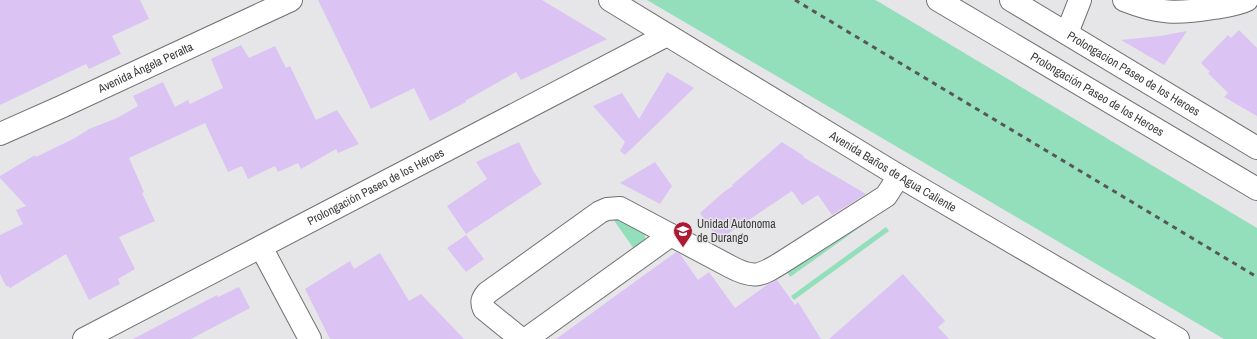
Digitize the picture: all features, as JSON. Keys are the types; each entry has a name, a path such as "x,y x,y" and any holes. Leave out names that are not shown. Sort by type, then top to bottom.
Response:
{"street":[{"name":"Avenida Ángela Peralta","path":"0,134 292,0"},
{"name":"Avenida Baños de Agua Caliente","path":"610,0 899,176 1169,337"},
{"name":"Prolongación Paseo de los Heroes","path":"938,0 1257,189"},
{"name":"Prolongacion Paseo de los Heroes","path":"1011,0 1257,148"},
{"path":"1067,34 1080,0"},
{"path":"1124,0 1142,7 1165,12 1180,13 1230,5 1247,0"},
{"name":"Prolongación Paseo de los Héroes","path":"84,339 667,35"},
{"path":"521,339 484,309 482,299 487,293 607,208 620,208 743,273 752,275 760,274 781,263 886,196 899,176"},
{"path":"524,339 530,337 671,235"},
{"path":"261,247 310,339"}],"green space":[{"path":"647,0 875,0 879,2 1257,228 1257,339 1224,339"},
{"path":"872,215 873,218 790,277 786,270"},
{"path":"615,218 645,234 645,239 638,249 634,249 613,219"},
{"path":"886,227 889,231 794,300 791,296"}],"building":[{"path":"0,0 140,0 149,19 112,36 121,54 89,69 86,64 0,105"},
{"path":"318,0 542,0 607,39 521,80 516,72 465,101 466,102 430,121 414,88 371,109"},
{"path":"1239,30 1257,48 1257,116 1224,97 1228,93 1208,73 1210,72 1201,63 1228,35 1231,38"},
{"path":"1187,31 1164,65 1121,40 1160,36"},
{"path":"241,45 249,58 275,46 286,68 290,66 316,120 337,110 359,144 338,153 336,149 301,169 298,163 278,172 275,166 248,179 242,166 228,172 205,123 129,158 144,192 142,193 155,221 119,237 135,269 118,279 120,284 89,300 66,254 10,288 6,286 0,274 0,235 23,224 16,210 26,206 0,178 0,176 35,155 36,157 75,138 89,129 117,118 138,106 133,96 163,82 175,107 188,100 190,104 223,88 211,59"},
{"path":"667,72 694,88 625,155 620,151 625,142 593,106 622,93 639,119"},
{"path":"519,142 534,172 542,184 466,234 447,206 487,179 476,162"},
{"path":"782,142 804,156 803,157 866,194 832,215 818,195 802,205 792,191 723,237 712,231 700,213"},
{"path":"655,162 672,186 660,204 620,183"},
{"path":"466,235 484,259 466,272 447,248"},
{"path":"676,252 680,254 698,280 709,272 735,308 768,284 777,280 795,305 798,302 821,339 556,339"},
{"path":"380,253 409,301 421,294 464,339 330,339 305,289 350,261 354,269"},
{"path":"903,274 945,321 938,327 949,339 829,339"},
{"path":"239,287 250,308 191,339 133,339 217,295 218,297"}],"railway":[{"path":"795,0 1257,277"}],"place":[{"name":"Unidad Autonoma de Durango","path":"683,248"}]}
